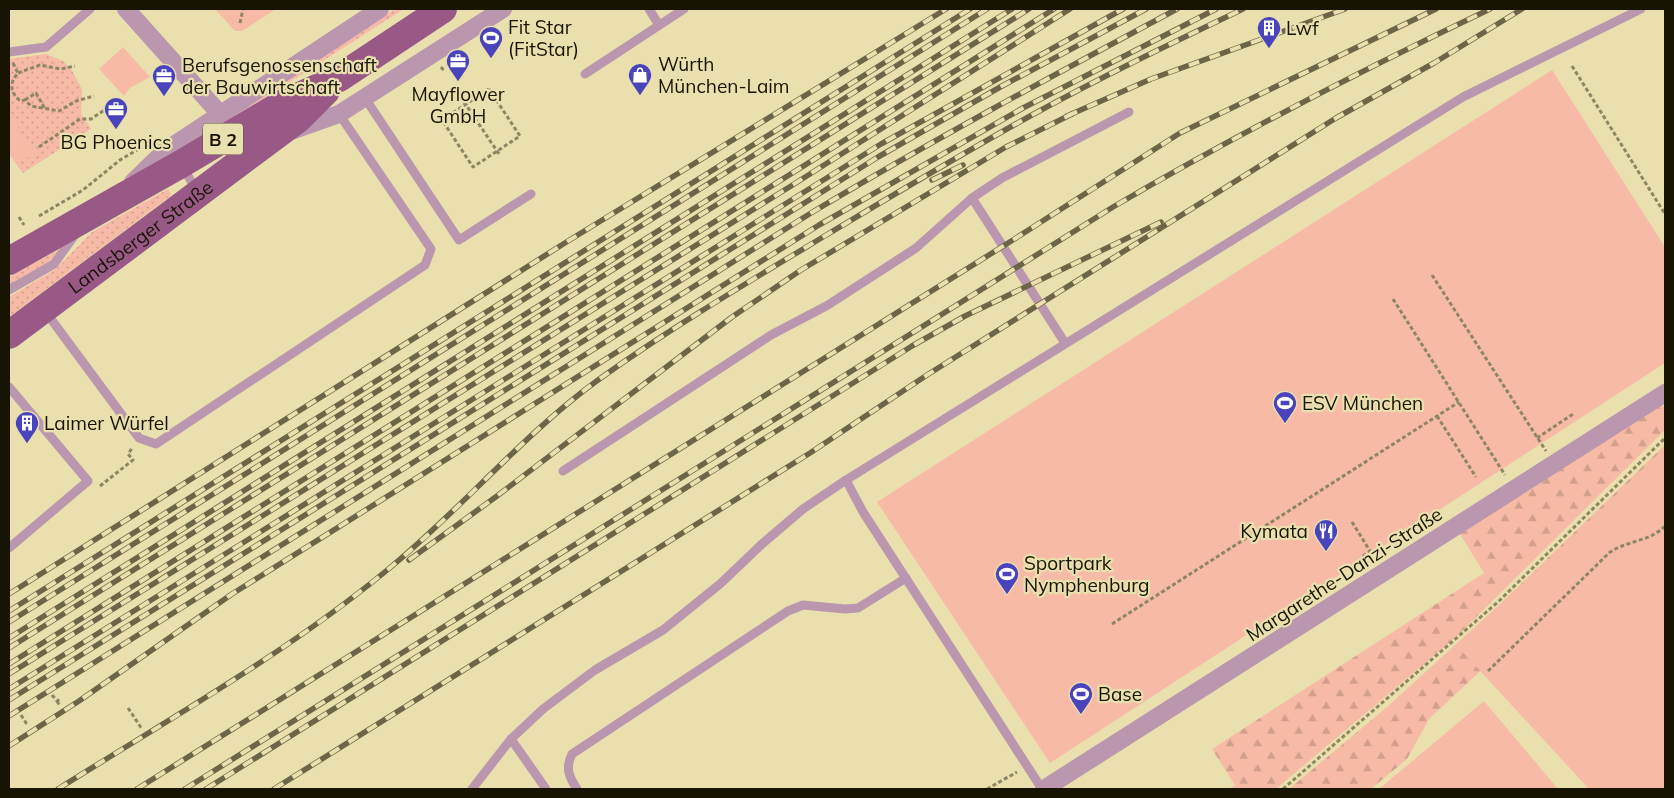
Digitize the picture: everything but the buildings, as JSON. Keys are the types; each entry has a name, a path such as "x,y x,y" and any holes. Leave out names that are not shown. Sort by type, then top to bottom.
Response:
{"main road":[{"name":"Landsberger Straße","path":"9,261 182,164 284,103 339,78 443,9"},
{"name":"Landsberger Straße","path":"9,335 298,119 339,78"}],"street":[{"path":"126,9 221,115"},
{"name":"Landsberger Straße","path":"110,205 165,151 380,9"},
{"name":"Landsberger Straße","path":"272,138 339,114 503,9"},
{"name":"Margarethe-Danzi-Straße","path":"1043,789 1126,739 1665,393"}],"lane":[{"path":"10,56 46,47 90,9"},
{"path":"649,9 659,25"},
{"path":"586,74 684,9"},
{"path":"472,789 511,739 543,709 595,670 663,630 720,584 762,544 803,509 846,480 1463,97 1641,9"},
{"path":"365,98 458,240 531,194"},
{"path":"563,471 771,335 828,305 916,248 972,198 1002,178 1129,112"},
{"path":"44,309 139,438 156,444 425,266 431,249 339,114"},
{"path":"182,164 199,193"},
{"path":"972,198 1065,343"},
{"path":"9,290 54,264 74,239 83,220"},
{"path":"9,387 88,481 9,548"},
{"path":"846,480 906,578 1043,789"},
{"path":"577,789 570,777 567,764 572,754 788,611 803,605 844,610 858,608 906,578"},
{"path":"511,739 546,789"}],"path":[{"path":"240,23 243,9"},
{"path":"10,56 18,73"},
{"path":"45,109 36,93 20,101 12,91 11,86 18,73 40,65 61,69 75,66"},
{"path":"1572,66 1665,214"},
{"path":"489,89 520,136 498,153 473,166 442,120 465,103 489,89"},
{"path":"25,100 31,106 59,111 76,101 94,96"},
{"path":"465,103 498,153"},
{"path":"39,147 80,119 91,119 103,111 124,104"},
{"path":"17,230 83,190 120,160 143,147"},
{"path":"19,217 24,225"},
{"path":"1432,275 1547,454"},
{"path":"1393,299 1508,480"},
{"path":"1112,624 1459,402"},
{"path":"1537,438 1573,414"},
{"path":"1437,416 1476,477"},
{"path":"88,481 95,490 133,460 128,454 139,438"},
{"path":"1283,789 1498,601 1665,438"},
{"path":"1352,522 1370,551 1362,557"},
{"path":"1488,671 1609,552 1619,545 1656,536 1665,526"},
{"path":"52,695 58,700 60,706"},
{"path":"128,708 142,729"},
{"path":"21,715 28,726"}],"green space":[{"path":"215,9 276,9 242,31 235,31"},
{"path":"395,9 404,9 260,101 201,136"},
{"path":"123,47 150,77 130,88 124,96 99,69"},
{"path":"46,54 63,61 71,69 82,89 81,114 91,129 23,173 14,161 26,159 9,114 9,59"},
{"name":"ESV München","path":"1552,70 1665,247 1665,363 1050,763 877,502"},
{"path":"9,114 35,153 26,159 14,161 9,153"},
{"path":"168,189 171,194 169,197 9,317 9,297 56,269 92,232"},
{"path":"62,248 49,262 9,285 9,277"},
{"path":"1662,405 1665,408 1665,430 1458,635 1276,789 1229,789 1235,785 1212,749 1484,573 1460,534"},
{"path":"1665,445 1665,517 1502,651 1429,719 1407,759 1371,789 1289,789 1387,707 1499,605"},
{"path":"1665,447 1665,789 1589,789 1459,648"},
{"path":"1484,701 1558,789 1379,789"}],"railway":[{"path":"9,594 568,241 946,9"},
{"path":"9,611 970,9"},
{"path":"9,622 987,9"},
{"path":"9,638 1012,9"},
{"path":"9,648 1029,9"},
{"path":"9,664 1054,9"},
{"path":"9,674 791,186 1070,9"},
{"path":"9,689 881,144 1123,9"},
{"path":"9,700 878,157 1002,86 1146,9"},
{"path":"9,716 811,213 947,134 1177,9"},
{"path":"9,746 79,701 232,594 819,225 1023,108 1216,9"},
{"path":"58,789 226,685 308,630 347,601 386,571 440,524 517,449 570,402 654,341 1006,129 1163,47 1243,9"},
{"path":"1067,116 1151,79 1345,9"},
{"path":"137,789 1016,238 1180,133 1436,9"},
{"path":"185,789 1113,207 1206,154 1300,104 1490,9"},
{"path":"274,789 810,453 927,375 1336,118 1434,63 1522,9"},
{"path":"409,560 497,496 732,317 801,270 1006,147 1072,114"},
{"path":"932,180 963,165"},
{"path":"206,789 912,346 965,316 1161,222"}],"place":[{"name":"Lwf","path":"1269,49"},
{"name":"Fit Star (FitStar)","path":"491,59"},
{"name":"Mayflower GmbH","path":"458,82"},
{"name":"Würth München-Laim","path":"640,96"},
{"name":"Berufsgenossenschaft der Bauwirtschaft","path":"164,97"},
{"name":"BG Phoenics","path":"116,130"},
{"name":"ESV München","path":"1285,424"},
{"name":"Laimer Würfel","path":"27,444"},
{"name":"Kymata","path":"1326,552"},
{"name":"Sportpark Nymphenburg","path":"1007,595"},
{"name":"Base","path":"1081,715"}]}
